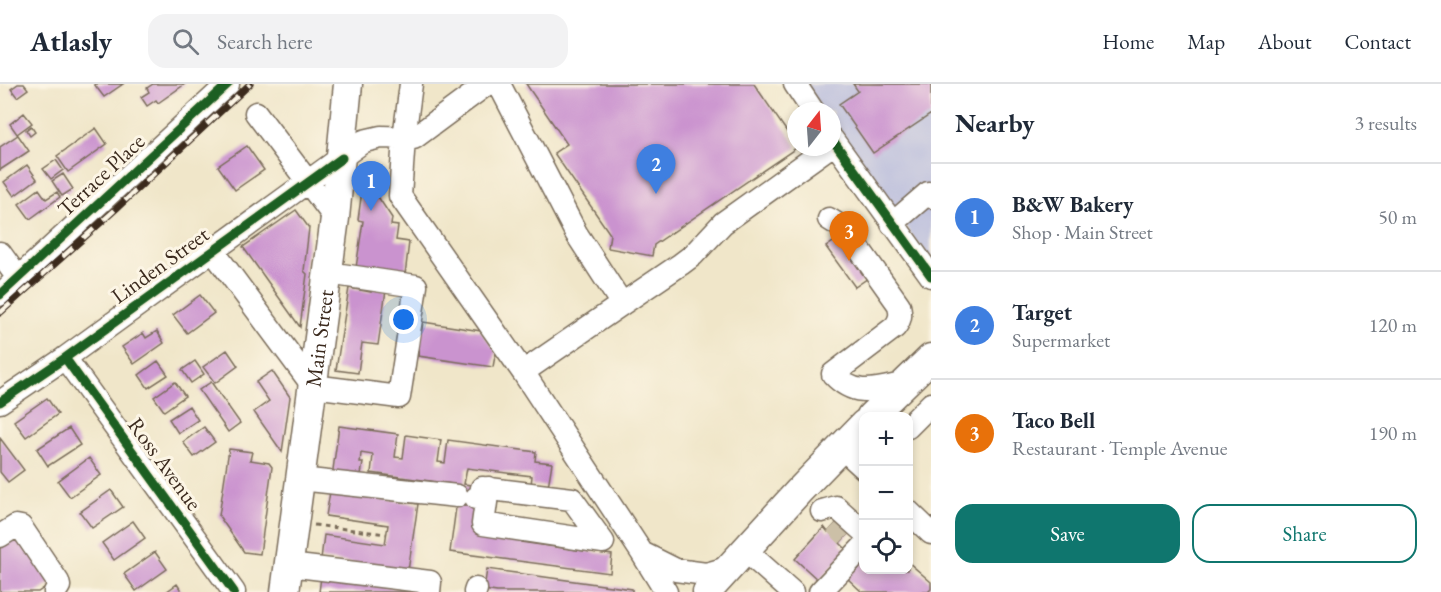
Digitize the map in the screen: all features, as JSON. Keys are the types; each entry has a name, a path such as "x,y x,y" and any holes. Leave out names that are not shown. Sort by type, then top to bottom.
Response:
{"main road":[{"name":"Main Street","path":"287,579 335,218 348,84"},
{"path":"879,412 923,371"},
{"path":"725,577 799,491 859,431"}],"street":[{"name":"Terrace Place","path":"0,295 228,84"},
{"path":"411,84 400,196 523,372 666,592"},
{"path":"404,138 414,138 487,84"},
{"path":"499,84 576,234 622,304"},
{"path":"795,84 807,102"},
{"path":"256,113 335,218"},
{"name":"Linden Street","path":"0,402 65,358 364,141 381,137 404,138"},
{"path":"523,372 681,264 693,255 723,223 815,156"},
{"path":"841,156 931,276"},
{"path":"892,224 930,193"},
{"path":"829,219 845,229 898,304 901,313 896,327 832,374 841,383 862,391 923,371"},
{"path":"213,251 313,386 399,397 416,286 328,273"},
{"path":"0,252 18,278"},
{"name":"Ross Avenue","path":"65,358 234,592"},
{"path":"913,423 931,404"},
{"path":"841,447 862,466"},
{"path":"300,479 474,494 572,499 603,542 483,524 474,494"},
{"path":"799,491 849,533 820,592"},
{"path":"913,515 931,533"},
{"path":"0,536 16,526 21,527 58,582 59,586 55,592"},
{"path":"642,554 676,570 725,577 772,573 792,592"},
{"path":"287,579 430,582 429,592"}],"path":[{"path":"295,522 386,534"}],"shaded area":[{"path":"802,84 931,84 931,262 841,137 841,102 815,102"}],"building":[{"path":"18,84 24,84 28,89 17,97 11,89"},
{"path":"94,84 123,84 104,97"},
{"path":"153,84 185,84 158,103 156,100 147,106 141,97 149,92 147,88"},
{"path":"526,84 754,84 787,132 787,154 654,245 652,256 608,248 610,234 554,153 567,144"},
{"path":"853,84 931,84 931,114 873,153 841,107 841,103 858,91"},
{"path":"24,113 32,123 17,134 10,124"},
{"path":"31,126 35,132 30,136 26,130"},
{"path":"96,128 107,144 68,172 57,156"},
{"path":"18,135 29,151 0,170 0,147"},
{"path":"247,146 264,170 235,190 218,166"},
{"path":"56,160 63,170 51,179 43,169"},
{"path":"27,165 37,179 14,196 4,182"},
{"path":"63,174 73,189 62,196 52,181"},
{"path":"367,180 392,218 391,225 398,226 396,240 409,242 405,275 356,268 363,221 358,220 363,183"},
{"path":"39,189 46,199 57,192 60,197 30,219 19,204"},
{"path":"296,210 309,228 304,271 307,274 300,327 243,247"},
{"path":"842,236 871,276 855,287 826,247"},
{"path":"371,287 386,290 378,345 362,343 358,373 336,370 349,288 371,292"},
{"path":"200,295 214,313 187,333 173,315"},
{"path":"423,322 481,331 496,351 493,367 418,356"},
{"path":"157,331 164,343 134,364 122,347 143,333 146,338"},
{"path":"227,350 238,366 215,383 203,367"},
{"path":"158,361 168,375 148,388 139,375"},
{"path":"195,361 204,374 191,383 182,370"},
{"path":"272,371 290,397 282,452 254,412 269,401 256,382"},
{"path":"175,382 185,396 164,411 154,397"},
{"path":"211,382 240,423 228,432 199,390"},
{"path":"47,398 58,414 26,437 14,421"},
{"path":"189,406 198,420 178,433 169,419"},
{"path":"339,426 398,434 395,457 403,458 406,435 441,440 438,462 445,463 448,440 536,452 535,461 552,463 548,487 531,485 532,476 467,468 464,484 478,486 474,509 521,536 521,542 612,555 610,573 450,552 459,485 371,473 373,455 361,453 360,463 363,463 360,480 332,477"},
{"path":"204,427 215,442 194,457 183,442"},
{"path":"69,428 80,445 48,466 37,449"},
{"path":"0,438 24,470 8,482 0,472"},
{"path":"229,449 252,452 250,460 269,463 272,467 260,554 244,552 219,516"},
{"path":"89,458 101,475 70,497 58,481"},
{"path":"111,490 123,507 92,528 80,512"},
{"path":"330,492 418,504 408,571 321,559 324,535 385,544 388,525 326,516"},
{"path":"133,521 145,538 114,560 102,543"},
{"path":"838,521 850,532 840,543 847,550 819,581 795,559 824,527 828,532"},
{"path":"18,531 54,581 38,592 0,592 0,543"},
{"path":"155,552 167,569 136,591 124,574"},
{"path":"859,563 859,574 913,574 913,566 931,582 931,589 928,592 862,592 846,577"},
{"path":"487,569 632,589 632,592 497,592 484,590"},
{"path":"321,577 421,592 319,592"},
{"path":"177,584 182,592 166,592"}],"tunnel":[{"path":"835,524 847,536"}],"railway":[{"path":"0,313 250,84"}],"cycle path":[{"path":"0,295 228,84"},
{"path":"841,151 931,276"},
{"path":"0,402 65,358 342,158"},
{"path":"65,358 234,592"}],"place":[{"name":"Target","path":"656,194"},
{"name":"B&W Bakery","path":"371,211"},
{"name":"Taco Bell","path":"849,261"}]}
